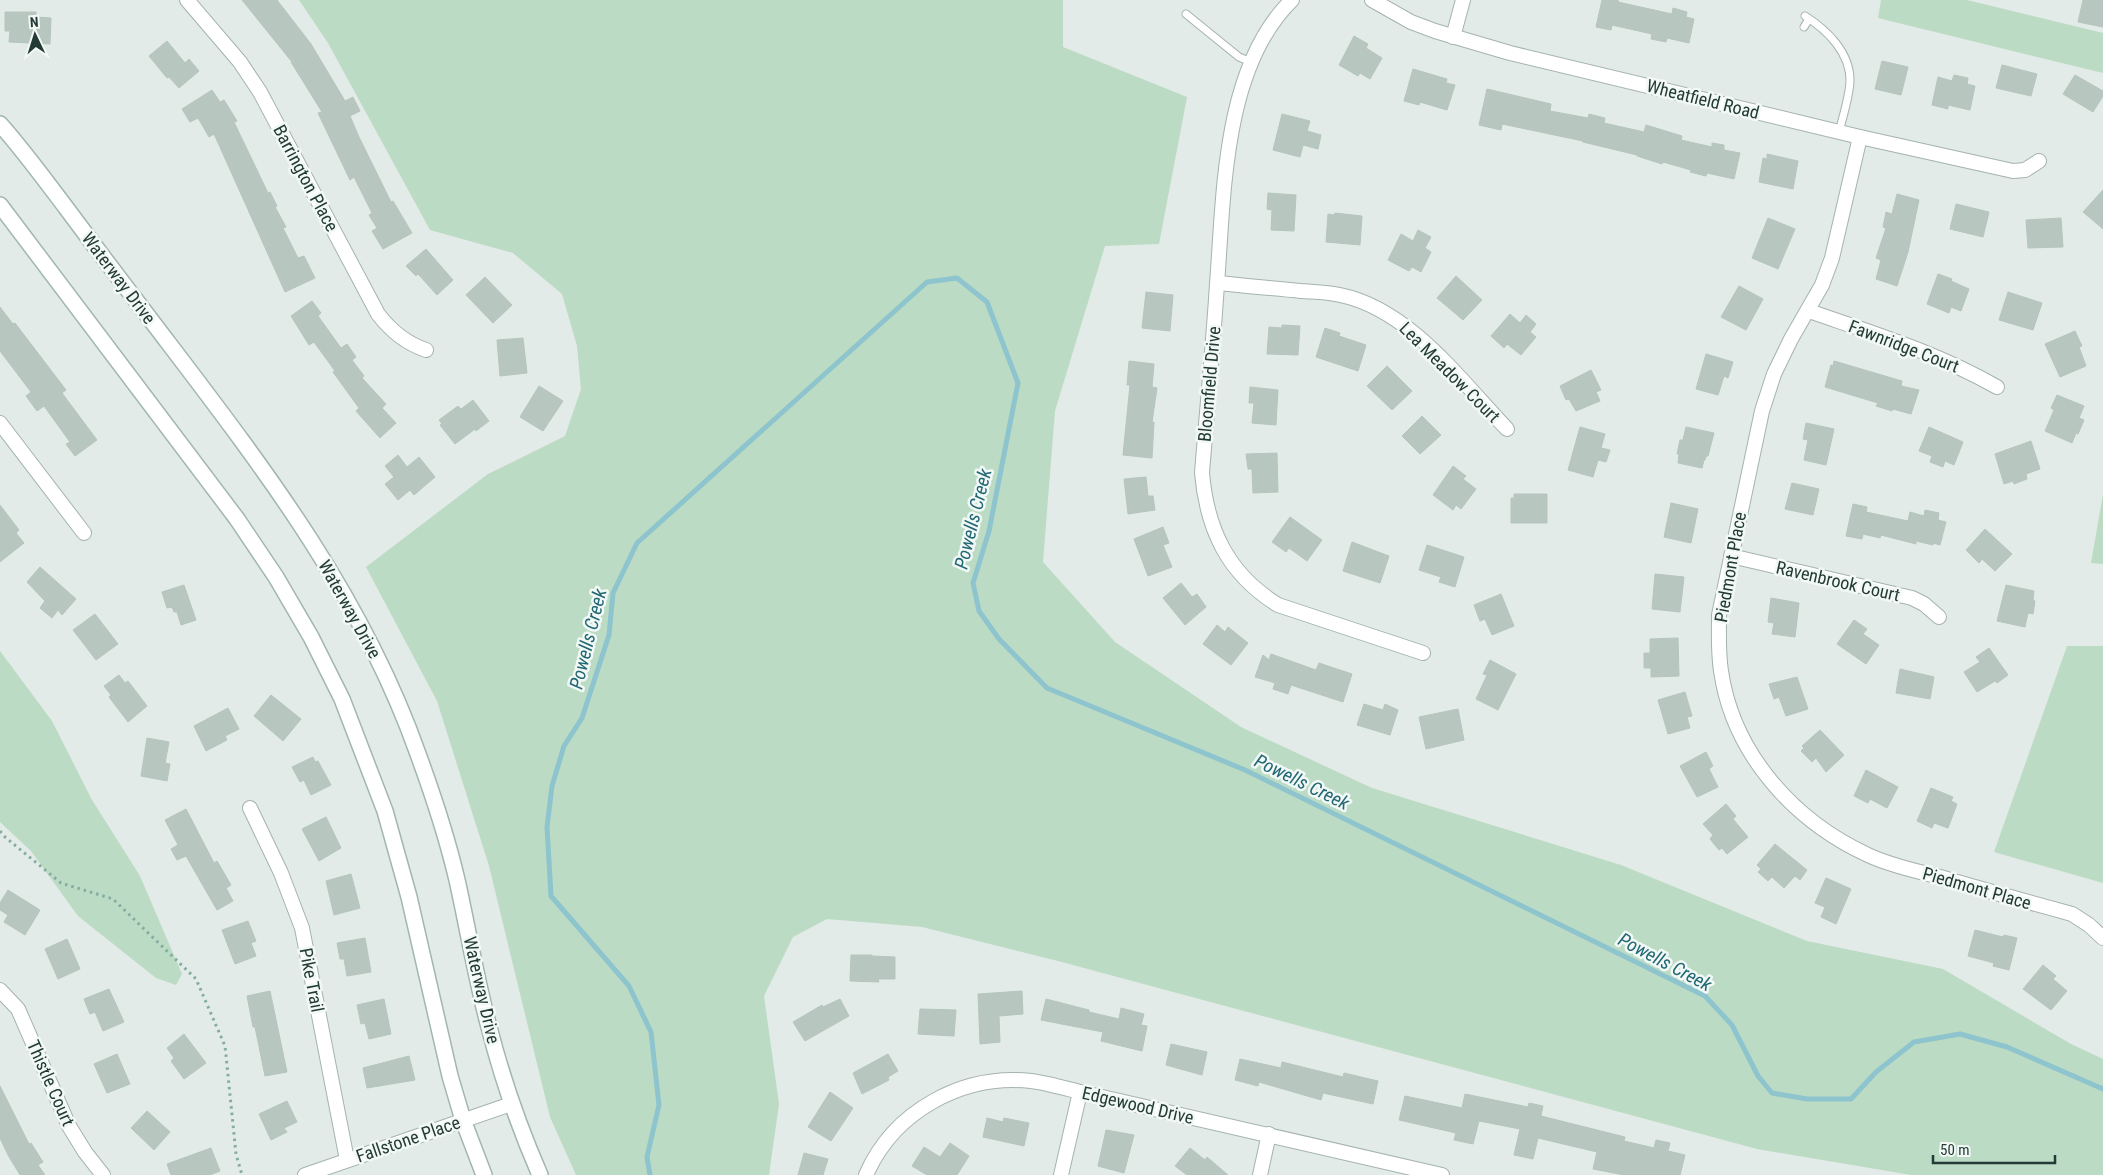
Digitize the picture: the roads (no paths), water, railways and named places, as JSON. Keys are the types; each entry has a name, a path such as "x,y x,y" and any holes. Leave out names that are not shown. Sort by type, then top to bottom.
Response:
{"main road":[{"name":"Waterway Drive","path":"0,124 48,184 295,514 345,595 374,650 395,695 418,753 445,835 488,1025 511,1104 540,1175"},
{"path":"0,206 237,519 296,612 342,699 385,811 409,898 441,1041 463,1120 484,1175"}],"street":[{"name":"Barrington Place","path":"187,0 240,62 260,92 378,314 390,329 402,339 426,350"},
{"name":"Bloomfield Drive","path":"1292,0 1267,30 1251,62 1243,82 1232,138 1224,194 1202,473 1204,497 1217,538 1229,559 1244,578 1266,597 1278,605 1423,653"},
{"name":"Wheatfield Road","path":"1372,0 1411,22 1453,38 1839,132 2013,171 2025,170 2039,161"},
{"path":"1453,38 1463,0"},
{"name":"Piedmont Place","path":"1860,137 1832,258 1822,286 1791,339 1774,374 1762,411 1719,615 1718,643 1721,672 1727,699 1754,758 1772,783 1789,801 1819,827 1842,842 1887,862 2072,914 2089,925 2103,938"},
{"name":"Lea Meadow Court","path":"1218,283 1339,295 1363,302 1385,312 1425,342 1507,429"},
{"name":"Fawnridge Court","path":"1809,311 1925,351 1962,367 1997,387"},
{"path":"0,423 84,533"},
{"name":"Ravenbrook Court","path":"1731,556 1912,598 1924,604 1940,617"},
{"name":"Pike Trail","path":"250,808 287,886 302,928 347,1160"},
{"name":"Thistle Court","path":"0,990 18,1008 69,1126 85,1152 103,1175"},
{"name":"Edgewood Drive","path":"866,1175 882,1147 899,1127 919,1109 951,1092 981,1083 1006,1080 1032,1081 1442,1175"},
{"path":"1061,1175 1080,1092"},
{"name":"Fallstone Place","path":"305,1175 511,1104"},
{"path":"1260,1175 1269,1134"}],"lane":[{"path":"1186,14 1239,56 1251,62"},
{"path":"1804,27 1807,18 1820,26 1832,38 1849,69 1850,85 1839,132"}],"waterway":[{"name":"Powells Creek","path":"650,1175 647,1157 659,1105 651,1032 629,986 551,896 547,827 552,786 564,746 582,718 609,635 613,593 637,543 927,282 957,278 987,302 1018,383 989,531 973,583 979,611 999,639 1047,688 1245,770 1705,996 1732,1025 1758,1076 1772,1093 1807,1099 1851,1099 1876,1072 1914,1042 1960,1034 2007,1047 2103,1089"}]}
